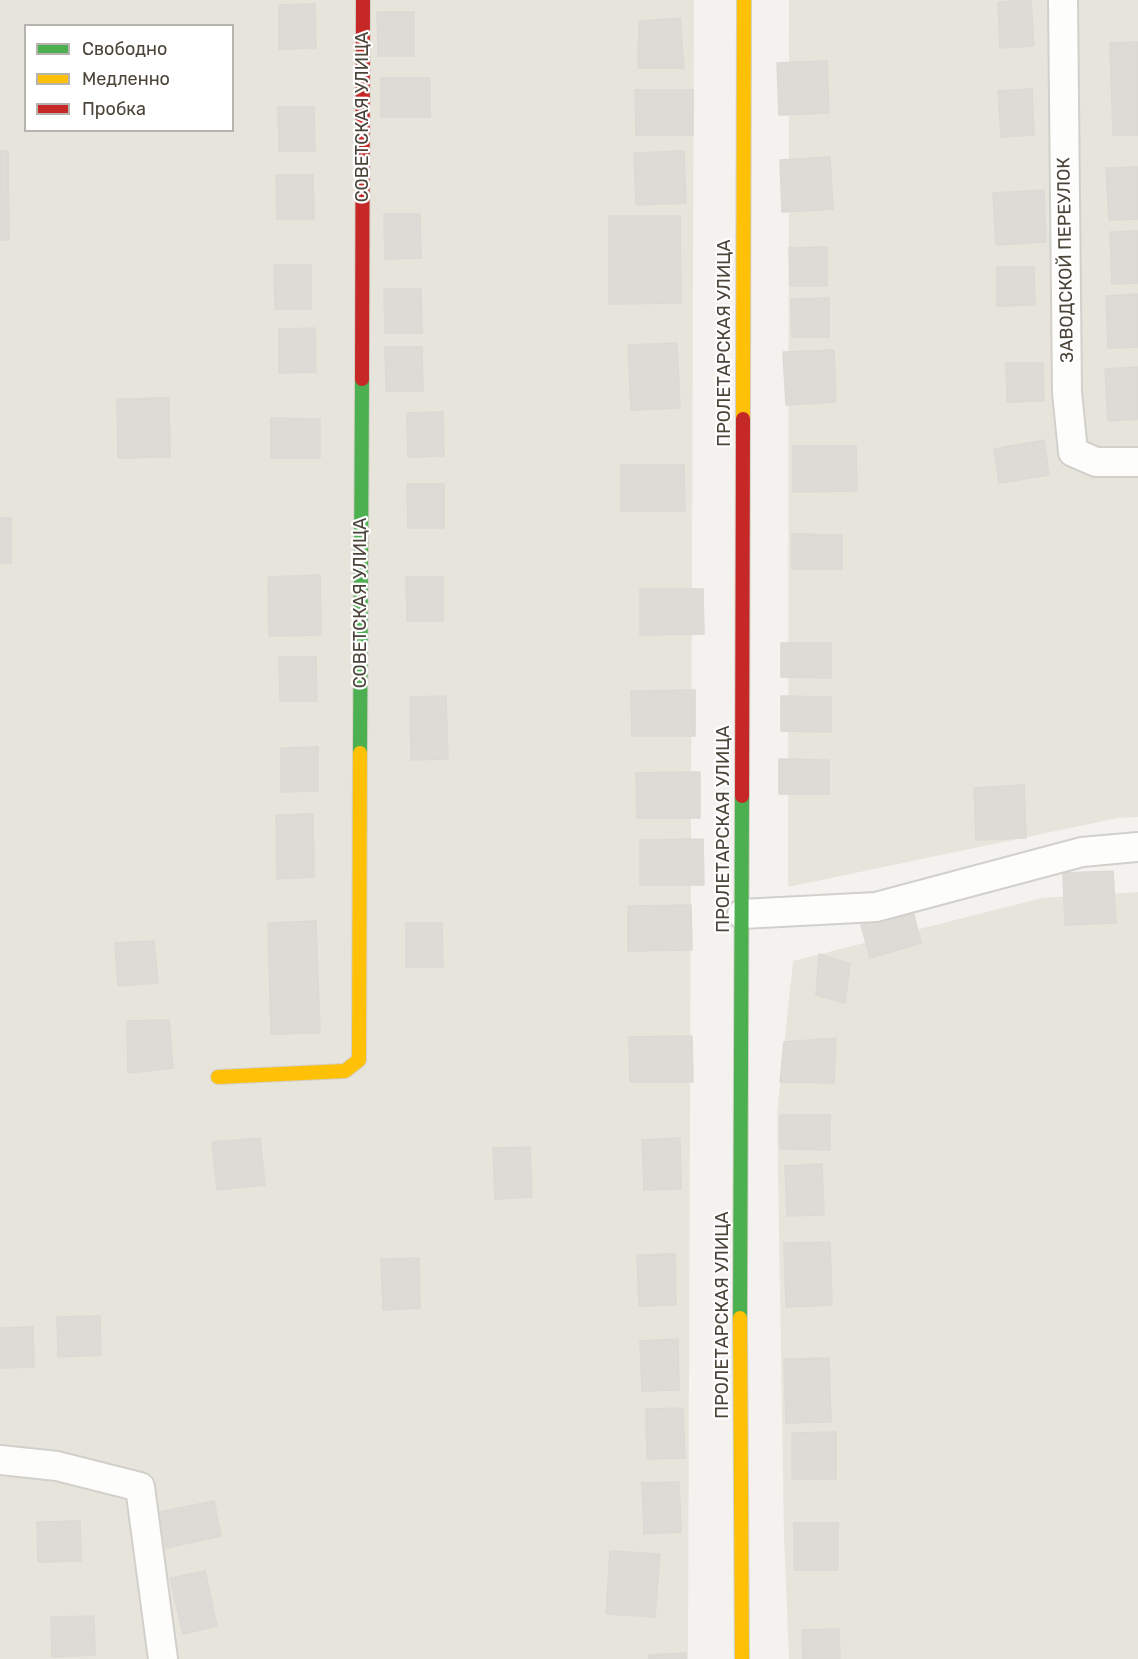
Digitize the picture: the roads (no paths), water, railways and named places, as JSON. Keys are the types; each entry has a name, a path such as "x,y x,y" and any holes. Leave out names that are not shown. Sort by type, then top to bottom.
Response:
{"street":[{"name":"СОВЕТСКАЯ УЛИЦА","path":"218,1077 345,1071 359,1060 363,0"},
{"name":"ПРОЛЕТАРСКАЯ УЛИЦА","path":"742,1659 740,1429 744,0"},
{"name":"ЗАВОДСКОЙ ПЕРЕУЛОК","path":"1063,0 1067,392 1073,452 1096,462 1138,462"},
{"path":"742,914 876,907 1082,852 1138,847"},
{"path":"0,1460 57,1466 140,1487 163,1659"}]}
